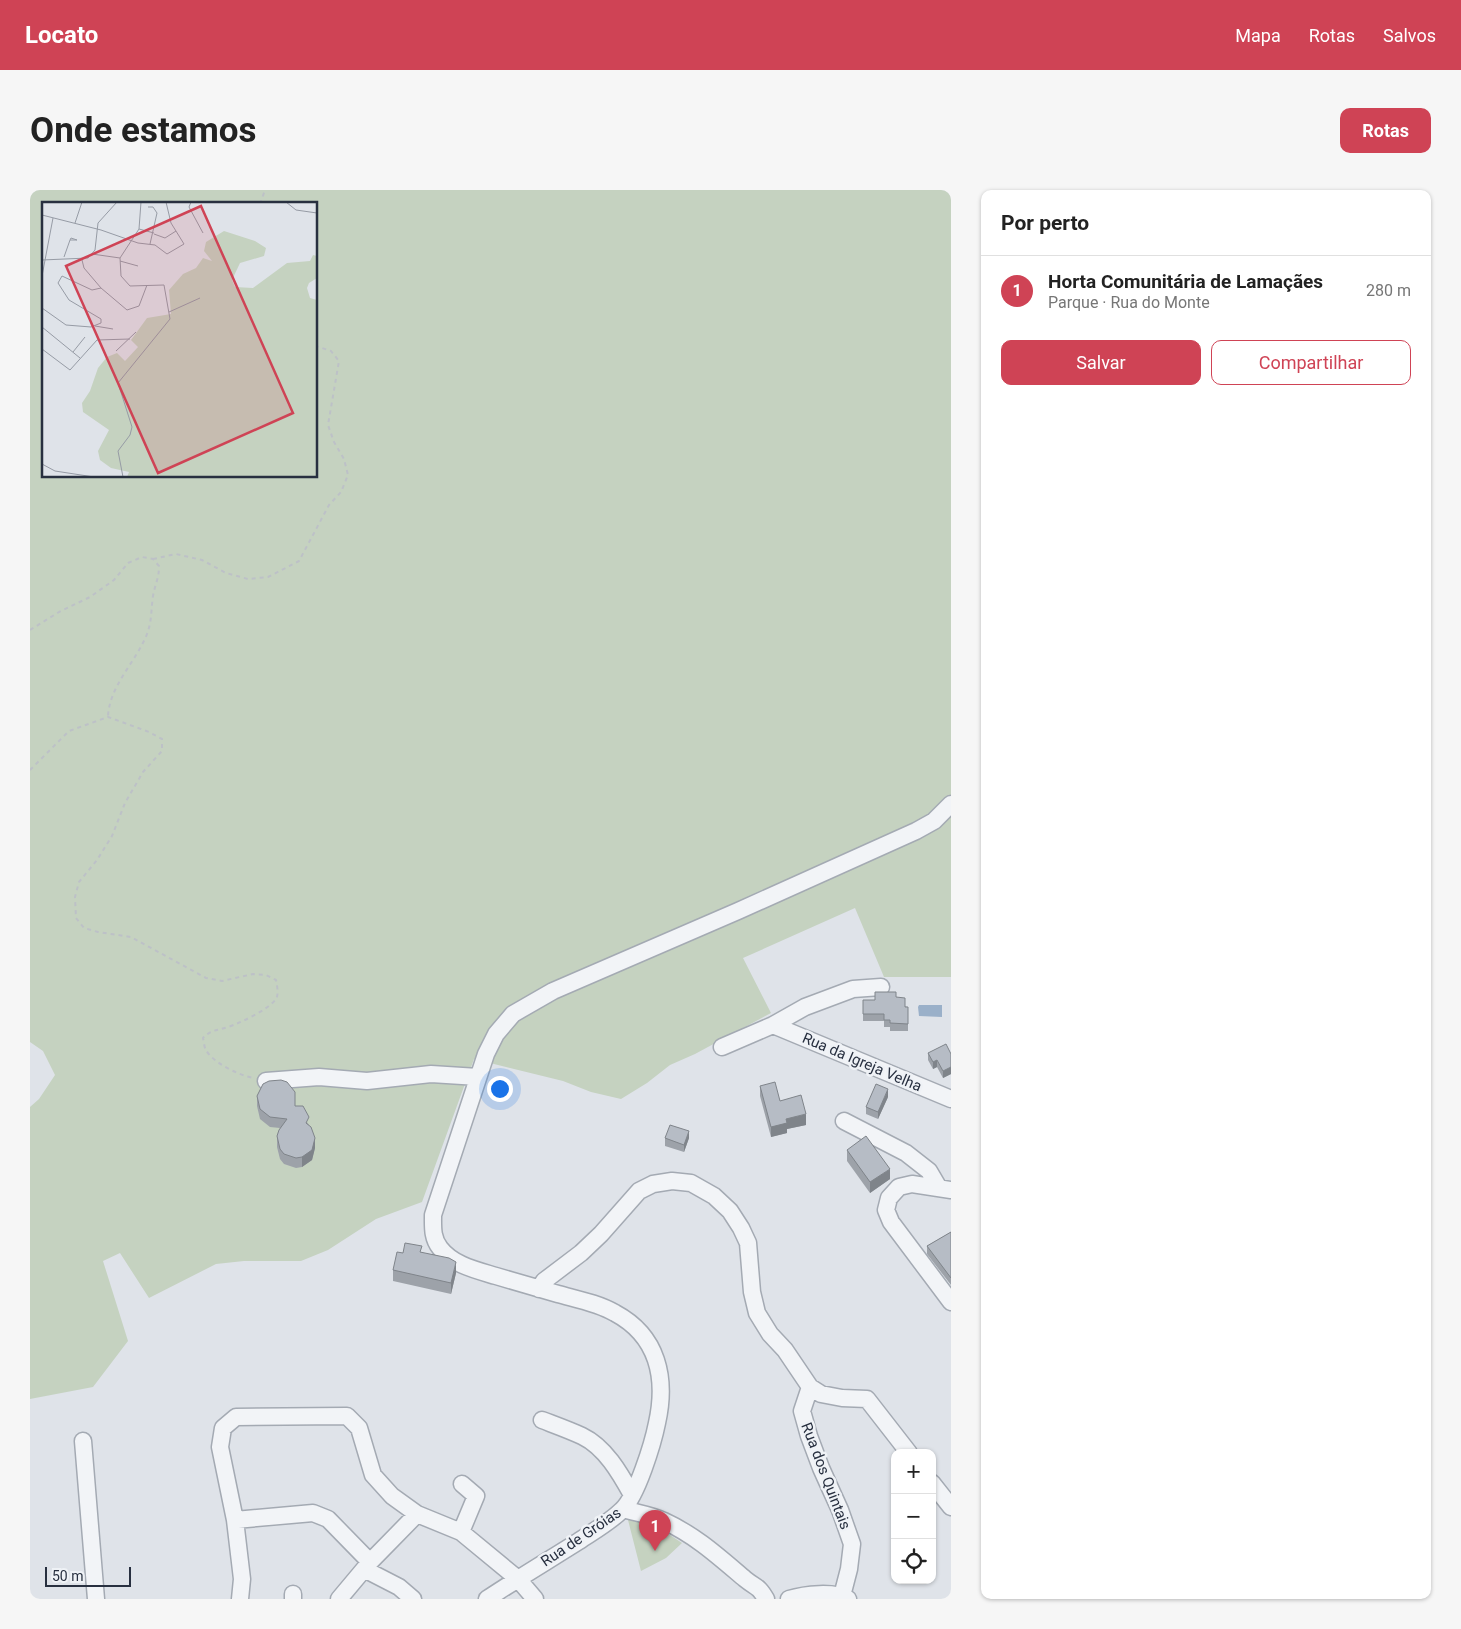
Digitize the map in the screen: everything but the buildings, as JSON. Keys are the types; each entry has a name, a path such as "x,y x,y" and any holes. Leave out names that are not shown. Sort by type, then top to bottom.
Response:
{"street":[{"name":"Rua de Gróias","path":"487,1599 592,1533 624,1509 632,1494 655,1435 661,1406 661,1378 649,1343 636,1328 614,1312 474,1269 453,1260 439,1247 433,1233 432,1215 486,1054 496,1034 513,1014 553,991 738,912 916,831 934,821 951,804"},
{"path":"722,1047 773,1025 805,1008 853,989 882,987"},
{"name":"Rua da Igreja Velha","path":"773,1025 951,1099"},
{"path":"266,1081 319,1077 367,1081 431,1074 478,1077"},
{"path":"844,1120 906,1154 929,1172 945,1189"},
{"path":"539,1289 544,1281 581,1253 601,1234 639,1191 653,1184 672,1180 691,1183 714,1196 730,1211 741,1228 748,1243 752,1292 758,1312 770,1334 785,1350 810,1387 821,1394 842,1398 867,1399 906,1449"},
{"path":"945,1189 912,1184 899,1187 889,1198 886,1210 891,1222 951,1302"},
{"name":"Rua dos Quintais","path":"810,1387 802,1411 818,1460 840,1510 852,1544 845,1597"},
{"path":"240,1599 242,1579 235,1520 220,1446 224,1428 236,1417 347,1416 359,1428 373,1475 392,1496 417,1514 461,1532 518,1579 535,1599"},
{"path":"542,1420 584,1437 598,1448 613,1463 632,1494"},
{"path":"83,1441 96,1599"},
{"path":"461,1532 476,1496 462,1484"},
{"path":"936,1488 951,1507"},
{"path":"624,1509 663,1520 695,1538 726,1562 746,1581 761,1589 766,1599"},
{"path":"235,1520 313,1513 328,1519 367,1566 414,1599"},
{"path":"339,1599 367,1566 417,1514"},
{"path":"789,1599 804,1595 845,1597"}],"path":[{"path":"261,202 265,190"},
{"path":"30,630 59,612 90,597 114,580 128,563 142,557 153,559 176,554 202,560 226,573 248,579 268,577 299,561 329,505 341,492 348,475 344,459 334,442 328,425 339,361 331,351 318,347"},
{"path":"108,717 108,707 147,634 154,594 159,579 159,566 153,559"},
{"path":"30,770 69,731 108,717 149,732 162,739 162,751 143,772 125,803 112,836 97,860 79,882 75,897 76,918 84,928 131,937 206,978 222,981 253,974 266,975 276,980 278,989 276,999 266,1007 234,1024 211,1031 203,1038 205,1049 212,1058 248,1078 266,1081"}],"green space":[{"path":"30,190 951,190 951,977 884,977 855,908 743,958 771,1013 695,1054 670,1065 647,1083 621,1099 591,1092 563,1081 474,1059 422,1202 376,1219 328,1250 301,1261 244,1261 216,1264 149,1298 120,1253 103,1261 128,1341 93,1387 30,1399 30,1107 39,1099 55,1075 43,1051 30,1042"},
{"path":"628,1520 643,1520 656,1525 647,1534 655,1543 667,1533 682,1543 666,1558 641,1571"}],"water":[{"path":"919,1005 942,1005 942,1017 919,1016"}],"place":[{"name":"Horta Comunitária de Lamaçães","path":"655,1551"}]}
